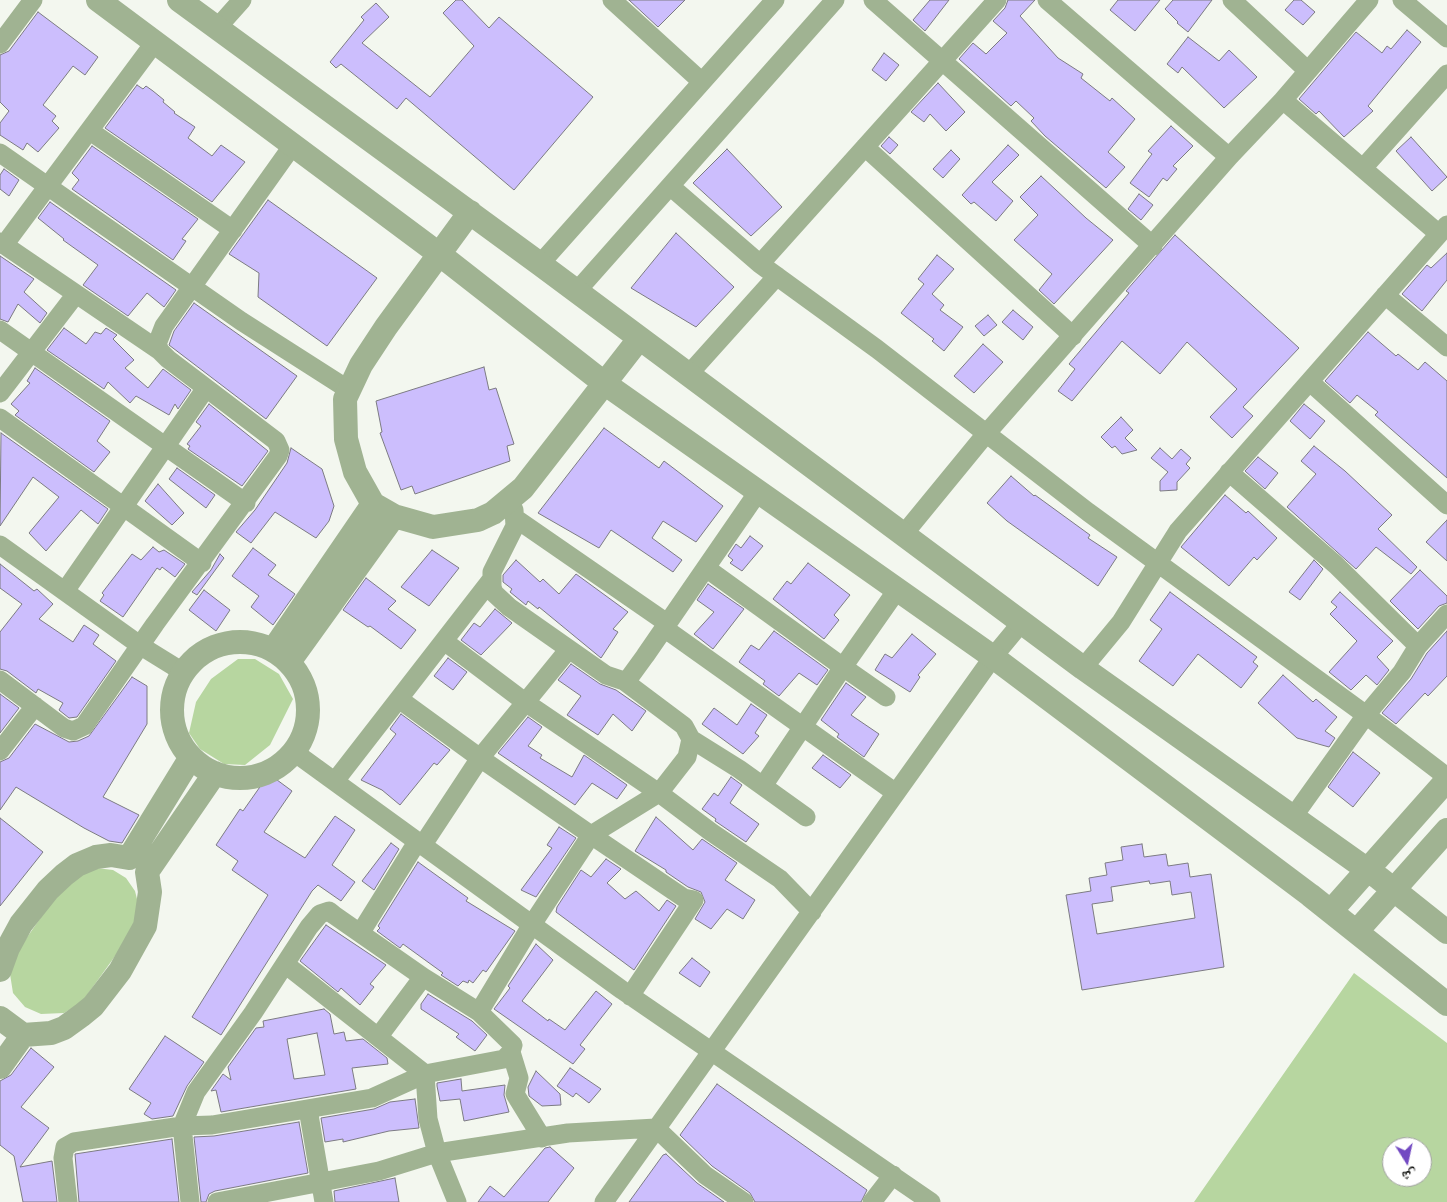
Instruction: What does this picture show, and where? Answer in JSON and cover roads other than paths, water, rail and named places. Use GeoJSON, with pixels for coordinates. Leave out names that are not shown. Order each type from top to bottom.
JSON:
{"type":"FeatureCollection","features":[{"type":"Feature","properties":{"kind":"street"},"geometry":{"type":"LineString","coordinates":[[0,44],[33,0]]}},
{"type":"Feature","properties":{"kind":"street"},"geometry":{"type":"LineString","coordinates":[[98,0],[439,254],[604,383],[993,657],[1331,911],[1447,1004]]}},
{"type":"Feature","properties":{"kind":"street"},"geometry":{"type":"LineString","coordinates":[[179,0],[470,212],[1083,668],[1368,870],[1447,932]]}},
{"type":"Feature","properties":{"kind":"street"},"geometry":{"type":"LineString","coordinates":[[217,28],[242,0]]}},
{"type":"Feature","properties":{"kind":"street"},"geometry":{"type":"LineString","coordinates":[[612,0],[702,82]]}},
{"type":"Feature","properties":{"kind":"street"},"geometry":{"type":"LineString","coordinates":[[540,264],[775,0]]}},
{"type":"Feature","properties":{"kind":"street"},"geometry":{"type":"LineString","coordinates":[[576,292],[835,0]]}},
{"type":"Feature","properties":{"kind":"street"},"geometry":{"type":"LineString","coordinates":[[873,0],[1153,246]]}},
{"type":"Feature","properties":{"kind":"street"},"geometry":{"type":"LineString","coordinates":[[760,264],[997,0]]}},
{"type":"Feature","properties":{"kind":"street"},"geometry":{"type":"LineString","coordinates":[[1047,0],[1229,157]]}},
{"type":"Feature","properties":{"kind":"street"},"geometry":{"type":"LineString","coordinates":[[1232,0],[1308,71]]}},
{"type":"Feature","properties":{"kind":"street"},"geometry":{"type":"LineString","coordinates":[[903,535],[985,435],[1153,246],[1229,157],[1284,100],[1369,0]]}},
{"type":"Feature","properties":{"kind":"street"},"geometry":{"type":"LineString","coordinates":[[1402,0],[1447,38]]}},
{"type":"Feature","properties":{"kind":"street"},"geometry":{"type":"LineString","coordinates":[[0,680],[64,728],[79,730],[84,726],[278,456],[278,445],[271,436],[160,351],[2,244],[48,186],[155,42]]}},
{"type":"Feature","properties":{"kind":"street"},"geometry":{"type":"LineString","coordinates":[[1364,167],[1447,74]]}},
{"type":"Feature","properties":{"kind":"street"},"geometry":{"type":"LineString","coordinates":[[1083,668],[1121,622],[1178,530],[1443,229],[1364,167],[1284,100]]}},
{"type":"Feature","properties":{"kind":"street"},"geometry":{"type":"LineString","coordinates":[[90,130],[233,230]]}},
{"type":"Feature","properties":{"kind":"street"},"geometry":{"type":"LineString","coordinates":[[160,351],[157,344],[158,336],[293,145]]}},
{"type":"Feature","properties":{"kind":"street"},"geometry":{"type":"LineString","coordinates":[[865,147],[1073,336]]}},
{"type":"Feature","properties":{"kind":"street"},"geometry":{"type":"LineString","coordinates":[[0,153],[274,344],[349,390]]}},
{"type":"Feature","properties":{"kind":"street"},"geometry":{"type":"LineString","coordinates":[[670,186],[760,264],[877,349],[985,435],[1156,563],[1366,715],[1447,779],[1331,911]]}},
{"type":"Feature","properties":{"kind":"street"},"geometry":{"type":"LineString","coordinates":[[470,212],[386,327],[361,365],[346,400],[344,419],[346,440],[355,472],[373,504],[394,516],[433,527],[455,525],[512,510]]}},
{"type":"Feature","properties":{"kind":"street"},"geometry":{"type":"LineString","coordinates":[[688,374],[776,276]]}},
{"type":"Feature","properties":{"kind":"street"},"geometry":{"type":"LineString","coordinates":[[0,393],[76,294]]}},
{"type":"Feature","properties":{"kind":"street"},"geometry":{"type":"LineString","coordinates":[[1385,295],[1447,347]]}},
{"type":"Feature","properties":{"kind":"street"},"geometry":{"type":"LineString","coordinates":[[0,330],[246,503]]}},
{"type":"Feature","properties":{"kind":"street"},"geometry":{"type":"LineString","coordinates":[[334,781],[491,580],[497,558],[515,526],[512,510],[523,488],[639,338]]}},
{"type":"Feature","properties":{"kind":"street"},"geometry":{"type":"LineString","coordinates":[[1310,382],[1447,504]]}},
{"type":"Feature","properties":{"kind":"street"},"geometry":{"type":"LineString","coordinates":[[65,591],[122,506],[206,388]]}},
{"type":"Feature","properties":{"kind":"street"},"geometry":{"type":"LineString","coordinates":[[0,418],[202,563]]}},
{"type":"Feature","properties":{"kind":"street"},"geometry":{"type":"LineString","coordinates":[[1229,472],[1336,565],[1418,646]]}},
{"type":"Feature","properties":{"kind":"street"},"geometry":{"type":"LineString","coordinates":[[624,681],[635,670],[758,492]]}},
{"type":"Feature","properties":{"kind":"street"},"geometry":{"type":"LineString","coordinates":[[281,656],[373,504]]}},
{"type":"Feature","properties":{"kind":"street"},"geometry":{"type":"LineString","coordinates":[[512,510],[665,626],[896,793]]}},
{"type":"Feature","properties":{"kind":"street"},"geometry":{"type":"LineString","coordinates":[[281,656],[394,516]]}},
{"type":"Feature","properties":{"kind":"street"},"geometry":{"type":"LineString","coordinates":[[0,545],[142,646],[184,672]]}},
{"type":"Feature","properties":{"kind":"street"},"geometry":{"type":"LineString","coordinates":[[706,568],[886,697]]}},
{"type":"Feature","properties":{"kind":"street"},"geometry":{"type":"LineString","coordinates":[[491,580],[494,593],[510,607],[606,675],[616,680],[624,681],[684,726],[691,740],[806,817]]}},
{"type":"Feature","properties":{"kind":"street"},"geometry":{"type":"LineString","coordinates":[[762,786],[897,590]]}},
{"type":"Feature","properties":{"kind":"street"},"geometry":{"type":"LineString","coordinates":[[1293,817],[1366,715],[1402,672],[1418,646],[1447,614]]}},
{"type":"Feature","properties":{"kind":"street"},"geometry":{"type":"LineString","coordinates":[[604,1202],[993,657],[1022,622]]}},
{"type":"Feature","properties":{"kind":"street"},"geometry":{"type":"LineString","coordinates":[[444,641],[525,702],[659,793],[711,832],[780,879],[812,912]]}},
{"type":"Feature","properties":{"kind":"street"},"geometry":{"type":"LineString","coordinates":[[254,643],[281,656],[301,678],[308,706],[309,716],[304,735],[294,752],[278,767],[258,776],[236,778],[215,773],[191,757],[178,738],[172,716],[174,693],[184,672],[197,657],[214,647],[227,644],[254,643]]}},
{"type":"Feature","properties":{"kind":"street"},"geometry":{"type":"LineString","coordinates":[[361,932],[480,758],[569,649]]}},
{"type":"Feature","properties":{"kind":"street"},"geometry":{"type":"LineString","coordinates":[[399,698],[480,758],[591,835],[684,898],[694,900],[630,996]]}},
{"type":"Feature","properties":{"kind":"street"},"geometry":{"type":"LineString","coordinates":[[0,751],[35,706]]}},
{"type":"Feature","properties":{"kind":"street"},"geometry":{"type":"LineString","coordinates":[[479,1012],[531,926],[591,835],[659,793],[687,757],[691,740]]}},
{"type":"Feature","properties":{"kind":"street"},"geometry":{"type":"LineString","coordinates":[[294,752],[531,926],[630,996],[931,1202]]}},
{"type":"Feature","properties":{"kind":"street"},"geometry":{"type":"LineString","coordinates":[[138,865],[191,757]]}},
{"type":"Feature","properties":{"kind":"street"},"geometry":{"type":"LineString","coordinates":[[138,865],[215,773]]}},
{"type":"Feature","properties":{"kind":"street"},"geometry":{"type":"LineString","coordinates":[[1357,931],[1447,830]]}},
{"type":"Feature","properties":{"kind":"street"},"geometry":{"type":"LineString","coordinates":[[0,970],[8,948],[21,924],[48,890],[77,865],[96,857],[111,855],[138,865],[150,892],[145,926],[130,955],[93,1006],[64,1028],[41,1035],[23,1035],[0,1018]]}},
{"type":"Feature","properties":{"kind":"street"},"geometry":{"type":"LineString","coordinates":[[190,1202],[182,1126],[196,1092],[253,1013],[315,918],[326,911],[361,932],[424,977],[479,1012],[513,1045],[511,1052],[518,1078],[515,1094],[542,1138]]}},
{"type":"Feature","properties":{"kind":"street"},"geometry":{"type":"LineString","coordinates":[[285,964],[379,1036],[424,1074],[428,1119],[437,1153],[457,1202]]}},
{"type":"Feature","properties":{"kind":"street"},"geometry":{"type":"LineString","coordinates":[[379,1036],[424,977]]}},
{"type":"Feature","properties":{"kind":"street"},"geometry":{"type":"LineString","coordinates":[[0,1066],[23,1035]]}},
{"type":"Feature","properties":{"kind":"street"},"geometry":{"type":"LineString","coordinates":[[68,1202],[63,1151],[74,1142],[182,1126],[212,1125],[372,1098],[424,1074],[504,1058],[511,1052]]}},
{"type":"Feature","properties":{"kind":"street"},"geometry":{"type":"LineString","coordinates":[[308,1109],[323,1193]]}},
{"type":"Feature","properties":{"kind":"street"},"geometry":{"type":"LineString","coordinates":[[217,1202],[323,1193],[379,1171],[437,1153],[568,1133],[656,1128],[705,1175],[744,1202]]}},
{"type":"Feature","properties":{"kind":"street"},"geometry":{"type":"LineString","coordinates":[[872,1202],[893,1175]]}}]}
